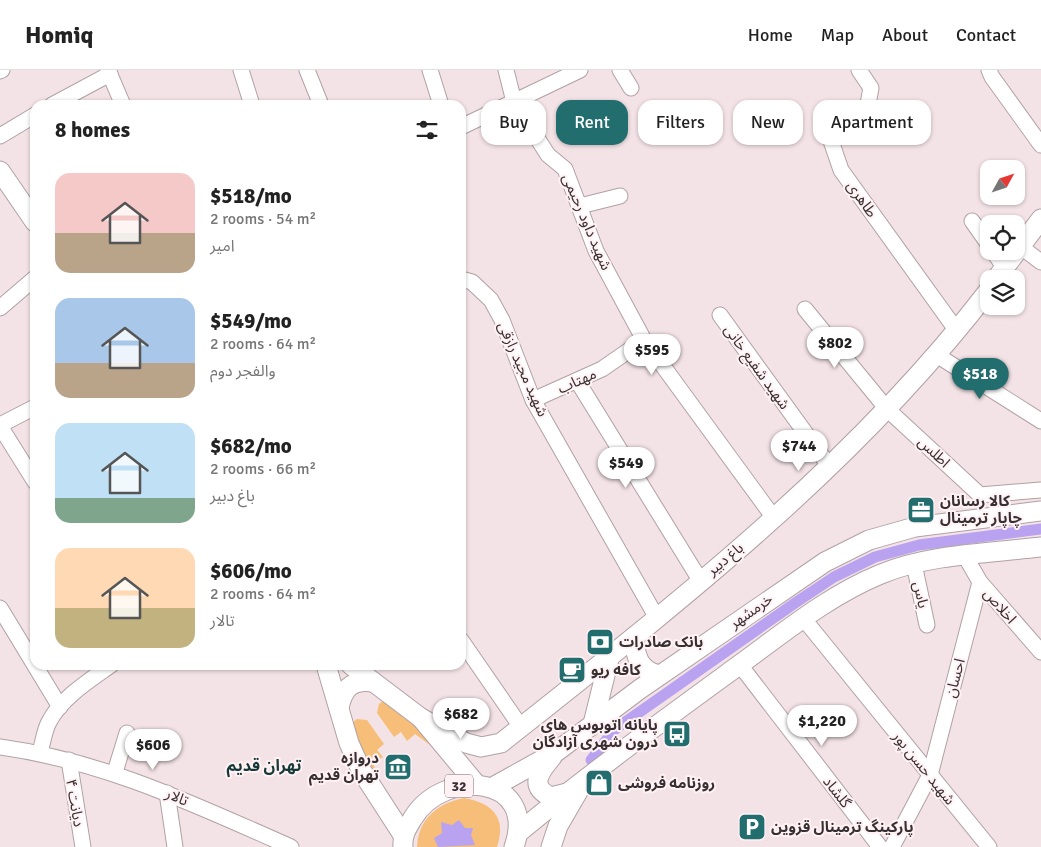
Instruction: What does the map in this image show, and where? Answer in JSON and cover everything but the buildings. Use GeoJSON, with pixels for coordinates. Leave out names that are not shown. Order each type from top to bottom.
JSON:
{"type":"FeatureCollection","features":[{"type":"Feature","properties":{"kind":"main road"},"geometry":{"type":"LineString","coordinates":[[0,171],[30,215]]}},
{"type":"Feature","properties":{"kind":"main road"},"geometry":{"type":"LineString","coordinates":[[1025,240],[1041,219]]}},
{"type":"Feature","properties":{"kind":"main road"},"geometry":{"type":"LineString","coordinates":[[1002,270],[1010,260]]}},
{"type":"Feature","properties":{"kind":"main road","name":"باغ دبیر"},"geometry":{"type":"LineString","coordinates":[[421,718],[466,743],[481,747],[501,743],[657,618],[774,518],[830,467],[887,409],[957,331],[980,302]]}},
{"type":"Feature","properties":{"kind":"main road","name":"خرمشهر"},"geometry":{"type":"LineString","coordinates":[[484,786],[556,752],[784,587],[824,562],[869,540],[929,525],[1041,511]]}},
{"type":"Feature","properties":{"kind":"main road"},"geometry":{"type":"LineString","coordinates":[[516,840],[586,777],[804,618],[842,593],[882,573],[914,564],[1041,547]]}},
{"type":"Feature","properties":{"kind":"main road"},"geometry":{"type":"LineString","coordinates":[[634,637],[638,661],[647,671],[660,675]]}},
{"type":"Feature","properties":{"kind":"main road"},"geometry":{"type":"LineString","coordinates":[[593,724],[610,655]]}},
{"type":"Feature","properties":{"kind":"main road"},"geometry":{"type":"LineString","coordinates":[[327,670],[349,743],[361,770],[401,843]]}},
{"type":"Feature","properties":{"kind":"main road"},"geometry":{"type":"LineString","coordinates":[[357,670],[421,718],[484,786]]}},
{"type":"Feature","properties":{"kind":"main road"},"geometry":{"type":"LineString","coordinates":[[338,708],[341,697],[352,683],[372,682]]}},
{"type":"Feature","properties":{"kind":"main road"},"geometry":{"type":"LineString","coordinates":[[556,752],[542,769],[538,777],[538,786],[544,794],[551,797],[567,793]]}},
{"type":"Feature","properties":{"kind":"main road"},"geometry":{"type":"LineString","coordinates":[[551,847],[558,826],[586,777]]}},
{"type":"Feature","properties":{"kind":"main road","name":"32"},"geometry":{"type":"LineString","coordinates":[[401,843],[417,812],[428,800],[443,791],[459,786],[484,786],[506,797],[516,811],[516,840]]}},
{"type":"Feature","properties":{"kind":"street"},"geometry":{"type":"LineString","coordinates":[[241,70],[250,100]]}},
{"type":"Feature","properties":{"kind":"street"},"geometry":{"type":"LineString","coordinates":[[307,70],[319,100]]}},
{"type":"Feature","properties":{"kind":"street"},"geometry":{"type":"LineString","coordinates":[[430,70],[439,100]]}},
{"type":"Feature","properties":{"kind":"street","name":"شهید داود رحیمی"},"geometry":{"type":"LineString","coordinates":[[506,70],[514,100]]}},
{"type":"Feature","properties":{"kind":"street"},"geometry":{"type":"LineString","coordinates":[[518,100],[580,70]]}},
{"type":"Feature","properties":{"kind":"street"},"geometry":{"type":"LineString","coordinates":[[620,70],[631,88]]}},
{"type":"Feature","properties":{"kind":"street","name":"طاهری"},"geometry":{"type":"LineString","coordinates":[[859,70],[871,88],[866,109],[828,132],[841,170],[957,331]]}},
{"type":"Feature","properties":{"kind":"street"},"geometry":{"type":"LineString","coordinates":[[990,70],[992,77],[1041,145]]}},
{"type":"Feature","properties":{"kind":"street"},"geometry":{"type":"LineString","coordinates":[[61,100],[109,72],[121,100]]}},
{"type":"Feature","properties":{"kind":"street"},"geometry":{"type":"LineString","coordinates":[[0,136],[30,118]]}},
{"type":"Feature","properties":{"kind":"street"},"geometry":{"type":"LineString","coordinates":[[466,125],[481,118]]}},
{"type":"Feature","properties":{"kind":"street","name":"شهید داود رحیمی"},"geometry":{"type":"LineString","coordinates":[[542,145],[548,155],[565,169],[596,251],[644,340],[774,518]]}},
{"type":"Feature","properties":{"kind":"street"},"geometry":{"type":"LineString","coordinates":[[580,206],[620,196]]}},
{"type":"Feature","properties":{"kind":"street"},"geometry":{"type":"LineString","coordinates":[[972,221],[980,232]]}},
{"type":"Feature","properties":{"kind":"street"},"geometry":{"type":"LineString","coordinates":[[1025,251],[1041,262]]}},
{"type":"Feature","properties":{"kind":"street","name":"شهید مجید رازقی"},"geometry":{"type":"LineString","coordinates":[[467,280],[490,300],[502,320],[533,400],[657,618]]}},
{"type":"Feature","properties":{"kind":"street"},"geometry":{"type":"LineString","coordinates":[[0,308],[30,282]]}},
{"type":"Feature","properties":{"kind":"street","name":"اطلس"},"geometry":{"type":"LineString","coordinates":[[805,309],[887,409],[980,495],[1041,490]]}},
{"type":"Feature","properties":{"kind":"street","name":"شهید شفیع خانی"},"geometry":{"type":"LineString","coordinates":[[720,314],[830,467]]}},
{"type":"Feature","properties":{"kind":"street","name":"مهتاب"},"geometry":{"type":"LineString","coordinates":[[533,400],[578,382],[602,369],[644,340]]}},
{"type":"Feature","properties":{"kind":"street"},"geometry":{"type":"LineString","coordinates":[[935,354],[1041,421]]}},
{"type":"Feature","properties":{"kind":"street"},"geometry":{"type":"LineString","coordinates":[[578,382],[700,580]]}},
{"type":"Feature","properties":{"kind":"street"},"geometry":{"type":"LineString","coordinates":[[30,410],[0,425],[30,474]]}},
{"type":"Feature","properties":{"kind":"street","name":"اخلاص"},"geometry":{"type":"LineString","coordinates":[[965,556],[980,582],[1041,652]]}},
{"type":"Feature","properties":{"kind":"street","name":"یاس"},"geometry":{"type":"LineString","coordinates":[[914,564],[927,625]]}},
{"type":"Feature","properties":{"kind":"street","name":"احسان"},"geometry":{"type":"LineString","coordinates":[[930,775],[980,582]]}},
{"type":"Feature","properties":{"kind":"street"},"geometry":{"type":"LineString","coordinates":[[0,608],[30,658]]}},
{"type":"Feature","properties":{"kind":"street","name":"شهید حسن پور"},"geometry":{"type":"LineString","coordinates":[[804,618],[988,847]]}},
{"type":"Feature","properties":{"kind":"street"},"geometry":{"type":"LineString","coordinates":[[466,647],[521,727]]}},
{"type":"Feature","properties":{"kind":"street","name":"گلشاد"},"geometry":{"type":"LineString","coordinates":[[740,665],[880,847]]}},
{"type":"Feature","properties":{"kind":"street"},"geometry":{"type":"LineString","coordinates":[[38,670],[60,707]]}},
{"type":"Feature","properties":{"kind":"street"},"geometry":{"type":"LineString","coordinates":[[40,752],[48,723],[60,707],[82,687],[105,670]]}},
{"type":"Feature","properties":{"kind":"street"},"geometry":{"type":"LineString","coordinates":[[114,772],[127,733]]}},
{"type":"Feature","properties":{"kind":"street","name":"تالار"},"geometry":{"type":"LineString","coordinates":[[0,747],[40,752],[114,772],[291,847]]}},
{"type":"Feature","properties":{"kind":"street","name":"دیانت ۴"},"geometry":{"type":"LineString","coordinates":[[69,760],[83,847]]}},
{"type":"Feature","properties":{"kind":"street"},"geometry":{"type":"LineString","coordinates":[[892,847],[930,775]]}},
{"type":"Feature","properties":{"kind":"street"},"geometry":{"type":"LineString","coordinates":[[167,793],[175,847]]}},
{"type":"Feature","properties":{"kind":"shaded area"},"geometry":{"type":"Polygon","coordinates":[[[384,700],[418,727],[437,750],[415,734],[407,741],[401,732],[394,737],[377,713],[379,704],[384,700]]]}},
{"type":"Feature","properties":{"kind":"shaded area"},"geometry":{"type":"Polygon","coordinates":[[[357,719],[367,720],[384,744],[377,750],[383,757],[373,763],[382,789],[367,764],[352,723],[357,719]]]}},
{"type":"Feature","properties":{"kind":"shaded area"},"geometry":{"type":"Polygon","coordinates":[[[464,798],[474,800],[495,813],[500,827],[497,847],[417,847],[421,828],[431,814],[446,804],[464,798]]]}},
{"type":"Feature","properties":{"kind":"shaded area"},"geometry":{"type":"Polygon","coordinates":[[[459,820],[465,828],[473,828],[471,835],[475,845],[438,847],[434,838],[442,833],[441,822],[452,825],[459,820]]]}},
{"type":"Feature","properties":{"kind":"waterway"},"geometry":{"type":"LineString","coordinates":[[591,760],[614,730],[834,577],[875,557],[919,545],[1041,529]]}},
{"type":"Feature","properties":{"kind":"place","name":"کالا رسانان چاپار ترمینال"},"geometry":{"type":"Point","coordinates":[921,510]}},
{"type":"Feature","properties":{"kind":"place","name":"بانک صادرات"},"geometry":{"type":"Point","coordinates":[600,642]}},
{"type":"Feature","properties":{"kind":"place","name":"کافه ریو"},"geometry":{"type":"Point","coordinates":[572,670]}},
{"type":"Feature","properties":{"kind":"place","name":"پایانه اتوبوس های درون شهری آزادگان"},"geometry":{"type":"Point","coordinates":[677,734]}},
{"type":"Feature","properties":{"kind":"place","name":"دروازه تهران قدیم"},"geometry":{"type":"Point","coordinates":[398,767]}},
{"type":"Feature","properties":{"kind":"place","name":"روزنامه فروشی"},"geometry":{"type":"Point","coordinates":[599,783]}},
{"type":"Feature","properties":{"kind":"place","name":"پارکینگ ترمینال قزوین"},"geometry":{"type":"Point","coordinates":[752,827]}},
{"type":"Feature","properties":{"kind":"district","name":"تهران قدیم"},"geometry":{"type":"Point","coordinates":[264,766]}}]}
